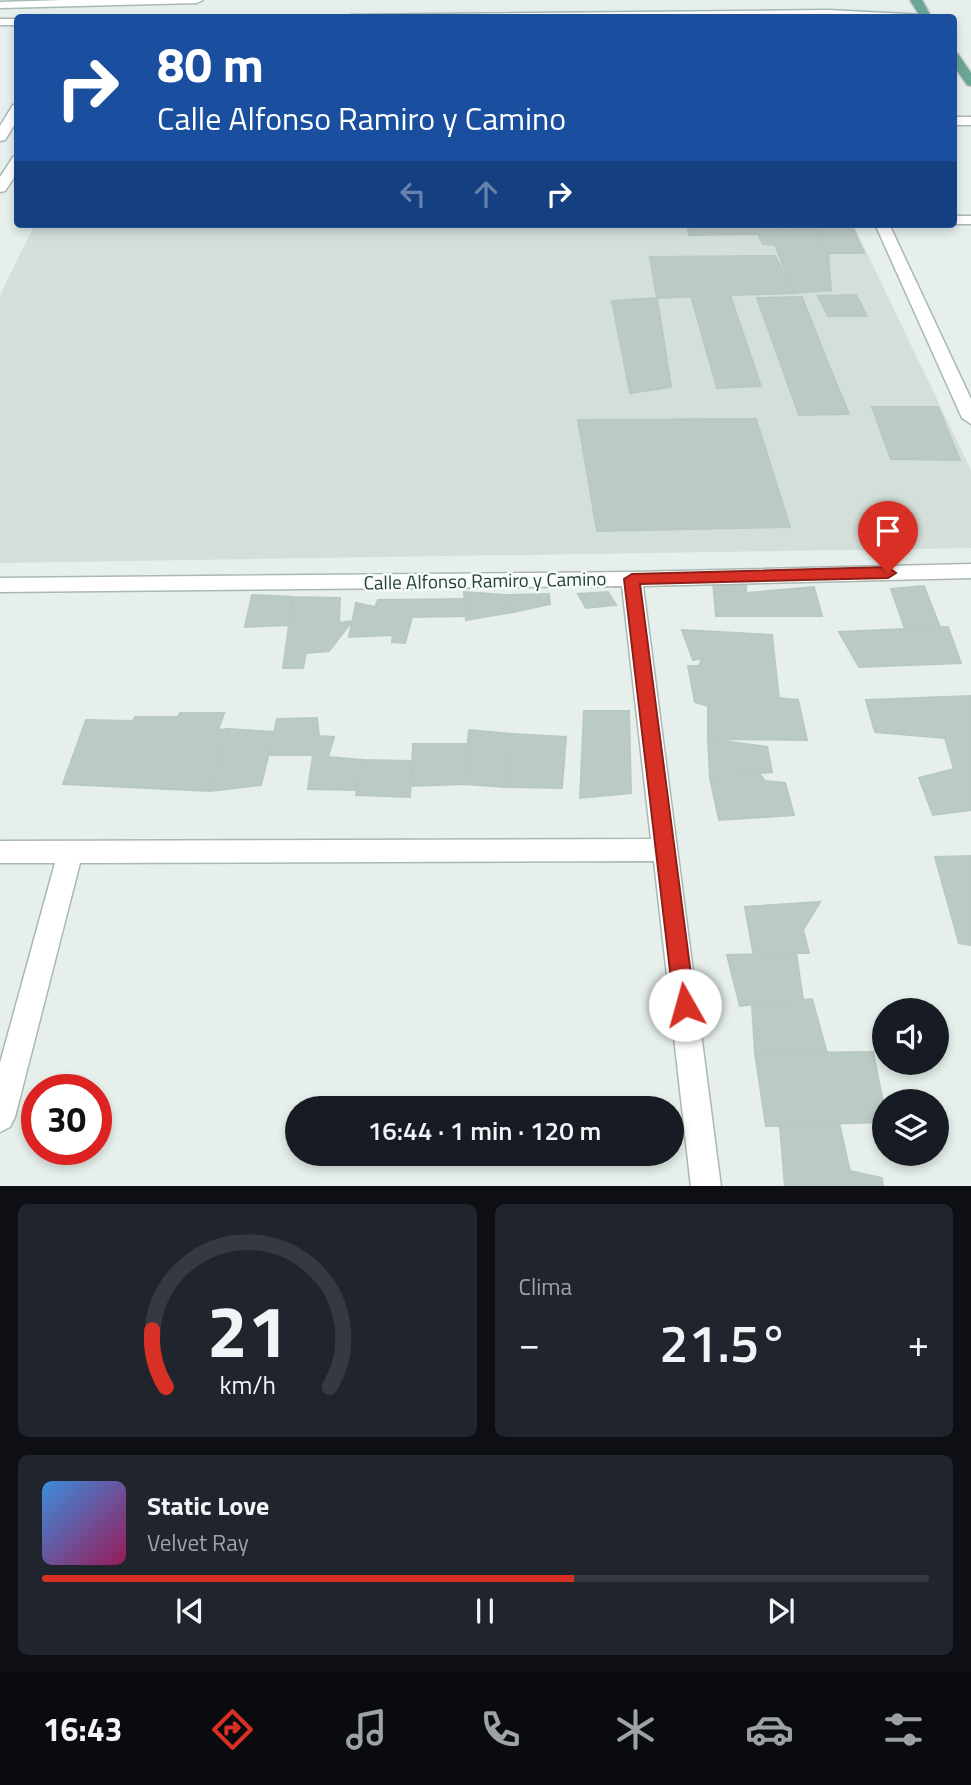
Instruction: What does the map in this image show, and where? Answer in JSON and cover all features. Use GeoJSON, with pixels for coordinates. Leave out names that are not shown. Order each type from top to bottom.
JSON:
{"type":"FeatureCollection","features":[{"type":"Feature","properties":{"kind":"main road"},"geometry":{"type":"LineString","coordinates":[[957,61],[971,82]]}},
{"type":"Feature","properties":{"kind":"street"},"geometry":{"type":"LineString","coordinates":[[0,5],[197,0]]}},
{"type":"Feature","properties":{"kind":"street"},"geometry":{"type":"LineString","coordinates":[[822,14],[882,14]]}},
{"type":"Feature","properties":{"kind":"street"},"geometry":{"type":"LineString","coordinates":[[0,137],[14,114]]}},
{"type":"Feature","properties":{"kind":"street"},"geometry":{"type":"LineString","coordinates":[[0,188],[14,166]]}},
{"type":"Feature","properties":{"kind":"street"},"geometry":{"type":"LineString","coordinates":[[884,228],[971,418]]}},
{"type":"Feature","properties":{"kind":"street","name":"Calle Alfonso Ramiro y Camino"},"geometry":{"type":"LineString","coordinates":[[0,585],[632,579],[971,572]]}},
{"type":"Feature","properties":{"kind":"street"},"geometry":{"type":"LineString","coordinates":[[632,579],[706,1186]]}},
{"type":"Feature","properties":{"kind":"street"},"geometry":{"type":"LineString","coordinates":[[0,1116],[71,850]]}},
{"type":"Feature","properties":{"kind":"street"},"geometry":{"type":"LineString","coordinates":[[0,852],[667,850]]}},
{"type":"Feature","properties":{"kind":"shaded area"},"geometry":{"type":"Polygon","coordinates":[[[33,228],[855,228],[971,470],[971,548],[0,563],[0,295],[33,228]]]}},
{"type":"Feature","properties":{"kind":"building"},"geometry":{"type":"Polygon","coordinates":[[[688,228],[815,229],[828,253],[831,290],[794,293],[775,245],[763,244],[758,234],[689,235],[688,228]]]}},
{"type":"Feature","properties":{"kind":"building"},"geometry":{"type":"Polygon","coordinates":[[[814,228],[853,228],[864,253],[828,253],[814,228]]]}},
{"type":"Feature","properties":{"kind":"building"},"geometry":{"type":"Polygon","coordinates":[[[775,256],[794,293],[657,298],[650,257],[775,256]]]}},
{"type":"Feature","properties":{"kind":"building"},"geometry":{"type":"Polygon","coordinates":[[[730,295],[761,386],[717,388],[691,296],[730,295]]]}},
{"type":"Feature","properties":{"kind":"building"},"geometry":{"type":"Polygon","coordinates":[[[856,295],[867,316],[828,316],[818,296],[856,295]]]}},
{"type":"Feature","properties":{"kind":"building"},"geometry":{"type":"Polygon","coordinates":[[[802,297],[849,414],[799,415],[757,298],[802,297]]]}},
{"type":"Feature","properties":{"kind":"building"},"geometry":{"type":"Polygon","coordinates":[[[657,298],[671,387],[630,393],[612,301],[657,298]]]}},
{"type":"Feature","properties":{"kind":"building"},"geometry":{"type":"Polygon","coordinates":[[[872,407],[938,407],[960,460],[891,459],[872,407]]]}},
{"type":"Feature","properties":{"kind":"building"},"geometry":{"type":"Polygon","coordinates":[[[756,419],[790,527],[597,531],[578,420],[756,419]]]}},
{"type":"Feature","properties":{"kind":"building"},"geometry":{"type":"Polygon","coordinates":[[[746,577],[746,593],[814,587],[822,616],[716,616],[713,582],[746,577]]]}},
{"type":"Feature","properties":{"kind":"building"},"geometry":{"type":"Polygon","coordinates":[[[924,586],[940,627],[905,629],[891,589],[924,586]]]}},
{"type":"Feature","properties":{"kind":"building"},"geometry":{"type":"Polygon","coordinates":[[[464,592],[505,595],[513,612],[466,620],[464,592]]]}},
{"type":"Feature","properties":{"kind":"building"},"geometry":{"type":"Polygon","coordinates":[[[608,592],[616,605],[586,608],[578,594],[608,592]]]}},
{"type":"Feature","properties":{"kind":"building"},"geometry":{"type":"Polygon","coordinates":[[[549,594],[550,604],[513,612],[505,595],[549,594]]]}},
{"type":"Feature","properties":{"kind":"building"},"geometry":{"type":"Polygon","coordinates":[[[252,595],[293,597],[289,625],[245,627],[252,595]]]}},
{"type":"Feature","properties":{"kind":"building"},"geometry":{"type":"Polygon","coordinates":[[[293,597],[340,598],[339,623],[352,621],[329,651],[306,653],[303,668],[283,668],[293,597]]]}},
{"type":"Feature","properties":{"kind":"building"},"geometry":{"type":"Polygon","coordinates":[[[465,599],[466,616],[412,617],[405,643],[392,642],[393,635],[349,637],[356,603],[375,607],[378,600],[465,599]]]}},
{"type":"Feature","properties":{"kind":"building"},"geometry":{"type":"Polygon","coordinates":[[[948,627],[961,663],[859,667],[839,632],[948,627]]]}},
{"type":"Feature","properties":{"kind":"building"},"geometry":{"type":"Polygon","coordinates":[[[682,630],[772,635],[779,698],[798,700],[807,740],[708,739],[708,706],[695,702],[688,666],[699,666],[702,658],[693,660],[682,630]]]}},
{"type":"Feature","properties":{"kind":"building"},"geometry":{"type":"Polygon","coordinates":[[[971,696],[971,810],[933,815],[919,778],[954,769],[945,738],[875,732],[866,700],[971,696]]]}},
{"type":"Feature","properties":{"kind":"building"},"geometry":{"type":"Polygon","coordinates":[[[584,711],[629,711],[631,793],[580,798],[584,711]]]}},
{"type":"Feature","properties":{"kind":"building"},"geometry":{"type":"Polygon","coordinates":[[[180,713],[224,713],[218,730],[228,729],[210,791],[63,784],[86,720],[133,721],[135,717],[178,717],[180,713]]]}},
{"type":"Feature","properties":{"kind":"building"},"geometry":{"type":"Polygon","coordinates":[[[317,718],[319,736],[334,737],[328,757],[362,760],[357,790],[308,789],[313,755],[269,755],[277,719],[317,718]]]}},
{"type":"Feature","properties":{"kind":"building"},"geometry":{"type":"Polygon","coordinates":[[[228,729],[274,732],[261,785],[210,791],[228,729]]]}},
{"type":"Feature","properties":{"kind":"building"},"geometry":{"type":"Polygon","coordinates":[[[469,730],[513,734],[505,787],[464,784],[469,730]]]}},
{"type":"Feature","properties":{"kind":"building"},"geometry":{"type":"Polygon","coordinates":[[[513,734],[566,737],[562,788],[505,787],[513,734]]]}},
{"type":"Feature","properties":{"kind":"building"},"geometry":{"type":"Polygon","coordinates":[[[708,739],[767,747],[772,772],[710,778],[708,739]]]}},
{"type":"Feature","properties":{"kind":"building"},"geometry":{"type":"Polygon","coordinates":[[[413,744],[468,744],[464,784],[411,786],[413,744]]]}},
{"type":"Feature","properties":{"kind":"building"},"geometry":{"type":"Polygon","coordinates":[[[362,760],[412,761],[410,797],[356,795],[362,760]]]}},
{"type":"Feature","properties":{"kind":"building"},"geometry":{"type":"Polygon","coordinates":[[[759,773],[765,781],[785,783],[794,815],[719,820],[710,778],[759,773]]]}},
{"type":"Feature","properties":{"kind":"building"},"geometry":{"type":"Polygon","coordinates":[[[971,856],[971,945],[959,943],[935,857],[971,856]]]}},
{"type":"Feature","properties":{"kind":"building"},"geometry":{"type":"Polygon","coordinates":[[[820,902],[803,930],[809,953],[753,952],[745,907],[820,902]]]}},
{"type":"Feature","properties":{"kind":"building"},"geometry":{"type":"Polygon","coordinates":[[[796,953],[803,999],[740,1006],[727,955],[796,953]]]}},
{"type":"Feature","properties":{"kind":"building"},"geometry":{"type":"Polygon","coordinates":[[[812,999],[827,1053],[755,1053],[752,1005],[812,999]]]}},
{"type":"Feature","properties":{"kind":"building"},"geometry":{"type":"Polygon","coordinates":[[[872,1052],[872,1075],[878,1075],[880,1089],[872,1089],[872,1122],[766,1126],[755,1053],[872,1052]]]}},
{"type":"Feature","properties":{"kind":"building"},"geometry":{"type":"Polygon","coordinates":[[[839,1123],[850,1171],[882,1178],[883,1186],[785,1186],[780,1126],[839,1123]]]}},
{"type":"Feature","properties":{"kind":"route"},"geometry":{"type":"LineString","coordinates":[[685,1005],[632,579],[888,573]]}}]}
